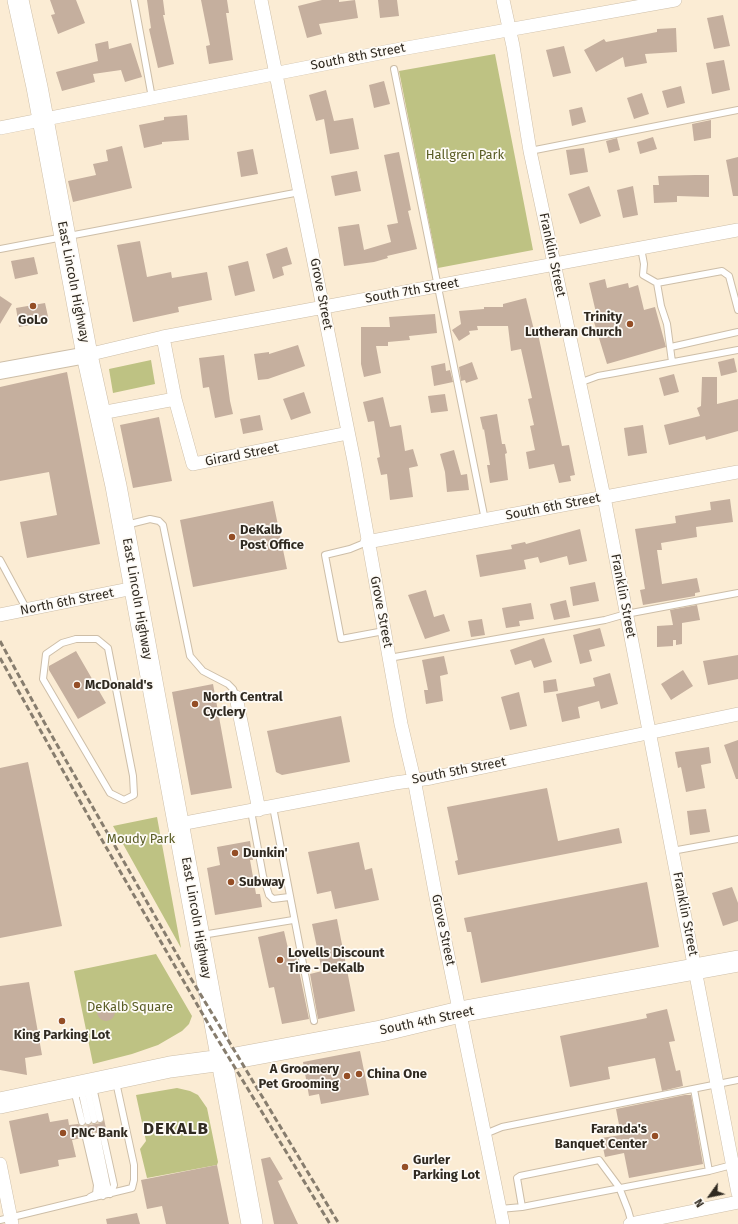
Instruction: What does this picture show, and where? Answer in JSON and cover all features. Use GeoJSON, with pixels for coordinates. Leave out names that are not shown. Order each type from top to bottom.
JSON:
{"type":"FeatureCollection","features":[{"type":"Feature","properties":{"kind":"main road","name":"East Lincoln Highway"},"geometry":{"type":"LineString","coordinates":[[18,0],[87,355],[101,413],[180,824],[252,1224]]}},
{"type":"Feature","properties":{"kind":"main road","name":"South 4th Street"},"geometry":{"type":"LineString","coordinates":[[0,1103],[177,1066],[222,1060],[381,1031],[460,1012],[738,961]]}},
{"type":"Feature","properties":{"kind":"street","name":"Grove Street"},"geometry":{"type":"LineString","coordinates":[[261,0],[277,73],[348,433],[401,724],[414,779],[436,897],[486,1134],[503,1224]]}},
{"type":"Feature","properties":{"kind":"street","name":"Franklin Street"},"geometry":{"type":"LineString","coordinates":[[503,0],[513,46],[530,151],[604,497],[648,731],[696,968],[738,1193]]}},
{"type":"Feature","properties":{"kind":"street","name":"South 8th Street"},"geometry":{"type":"LineString","coordinates":[[0,128],[509,29],[676,0]]}},
{"type":"Feature","properties":{"kind":"street","name":"South 7th Street"},"geometry":{"type":"LineString","coordinates":[[87,355],[163,337],[738,230]]}},
{"type":"Feature","properties":{"kind":"street","name":"Girard Street"},"geometry":{"type":"LineString","coordinates":[[163,337],[175,399],[193,464],[348,433]]}},
{"type":"Feature","properties":{"kind":"street"},"geometry":{"type":"LineString","coordinates":[[0,371],[87,355]]}},
{"type":"Feature","properties":{"kind":"street"},"geometry":{"type":"LineString","coordinates":[[101,413],[175,399]]}},
{"type":"Feature","properties":{"kind":"street","name":"South 6th Street"},"geometry":{"type":"LineString","coordinates":[[368,542],[738,472]]}},
{"type":"Feature","properties":{"kind":"street","name":"North 6th Street"},"geometry":{"type":"LineString","coordinates":[[0,615],[134,588]]}},
{"type":"Feature","properties":{"kind":"street"},"geometry":{"type":"LineString","coordinates":[[236,696],[255,810]]}},
{"type":"Feature","properties":{"kind":"street","name":"South 5th Street"},"geometry":{"type":"LineString","coordinates":[[180,824],[414,779],[431,778],[648,731],[738,714]]}},
{"type":"Feature","properties":{"kind":"street"},"geometry":{"type":"LineString","coordinates":[[0,1164],[7,1221]]}},
{"type":"Feature","properties":{"kind":"street"},"geometry":{"type":"LineString","coordinates":[[631,1224],[738,1202]]}},
{"type":"Feature","properties":{"kind":"lane"},"geometry":{"type":"LineString","coordinates":[[134,0],[152,98]]}},
{"type":"Feature","properties":{"kind":"lane"},"geometry":{"type":"LineString","coordinates":[[394,69],[484,520]]}},
{"type":"Feature","properties":{"kind":"lane"},"geometry":{"type":"LineString","coordinates":[[530,151],[738,110]]}},
{"type":"Feature","properties":{"kind":"lane"},"geometry":{"type":"LineString","coordinates":[[0,249],[300,192]]}},
{"type":"Feature","properties":{"kind":"lane"},"geometry":{"type":"LineString","coordinates":[[641,248],[644,264],[643,275],[657,283],[722,271],[729,276],[738,310]]}},
{"type":"Feature","properties":{"kind":"lane"},"geometry":{"type":"LineString","coordinates":[[657,283],[671,347],[672,362]]}},
{"type":"Feature","properties":{"kind":"lane"},"geometry":{"type":"LineString","coordinates":[[671,347],[738,332]]}},
{"type":"Feature","properties":{"kind":"lane"},"geometry":{"type":"LineString","coordinates":[[579,383],[598,376],[738,350]]}},
{"type":"Feature","properties":{"kind":"lane"},"geometry":{"type":"LineString","coordinates":[[123,526],[150,519],[159,521],[163,525],[190,656],[203,671],[228,684],[234,689],[236,696]]}},
{"type":"Feature","properties":{"kind":"lane"},"geometry":{"type":"LineString","coordinates":[[368,542],[350,550],[325,555],[341,639],[384,631]]}},
{"type":"Feature","properties":{"kind":"lane"},"geometry":{"type":"LineString","coordinates":[[0,560],[27,610]]}},
{"type":"Feature","properties":{"kind":"lane"},"geometry":{"type":"LineString","coordinates":[[389,658],[605,620],[626,614],[738,593]]}},
{"type":"Feature","properties":{"kind":"lane"},"geometry":{"type":"LineString","coordinates":[[76,639],[97,639],[108,648],[112,661],[134,776],[134,795],[124,800],[110,793],[43,679],[46,654],[62,644],[76,639]]}},
{"type":"Feature","properties":{"kind":"lane"},"geometry":{"type":"LineString","coordinates":[[273,807],[293,920],[314,1021]]}},
{"type":"Feature","properties":{"kind":"lane"},"geometry":{"type":"LineString","coordinates":[[255,810],[263,876],[269,896],[273,899],[289,897]]}},
{"type":"Feature","properties":{"kind":"lane"},"geometry":{"type":"LineString","coordinates":[[672,851],[738,839]]}},
{"type":"Feature","properties":{"kind":"lane"},"geometry":{"type":"LineString","coordinates":[[200,936],[293,920]]}},
{"type":"Feature","properties":{"kind":"lane"},"geometry":{"type":"LineString","coordinates":[[7,1221],[132,1188],[134,1180],[134,1165],[115,1078]]}},
{"type":"Feature","properties":{"kind":"lane"},"geometry":{"type":"LineString","coordinates":[[486,1134],[502,1127],[738,1080]]}},
{"type":"Feature","properties":{"kind":"lane"},"geometry":{"type":"LineString","coordinates":[[83,1085],[91,1120],[83,1085]]}},
{"type":"Feature","properties":{"kind":"lane"},"geometry":{"type":"LineString","coordinates":[[694,1089],[709,1171]]}},
{"type":"Feature","properties":{"kind":"lane"},"geometry":{"type":"LineString","coordinates":[[94,1136],[114,1185],[110,1194]]}},
{"type":"Feature","properties":{"kind":"lane"},"geometry":{"type":"LineString","coordinates":[[94,1136],[101,1182],[101,1192],[99,1197]]}},
{"type":"Feature","properties":{"kind":"lane"},"geometry":{"type":"LineString","coordinates":[[85,1200],[96,1194],[98,1185],[94,1136]]}},
{"type":"Feature","properties":{"kind":"lane"},"geometry":{"type":"LineString","coordinates":[[522,1207],[517,1178],[520,1176],[599,1160],[602,1161],[603,1167],[619,1188],[628,1210],[631,1224]]}},
{"type":"Feature","properties":{"kind":"lane"},"geometry":{"type":"LineString","coordinates":[[500,1209],[522,1207],[619,1188],[633,1187],[732,1165]]}},
{"type":"Feature","properties":{"kind":"green space","name":"Hallgren Park"},"geometry":{"type":"Polygon","coordinates":[[[495,54],[533,250],[438,268],[399,71],[495,54]]]}},
{"type":"Feature","properties":{"kind":"green space"},"geometry":{"type":"Polygon","coordinates":[[[151,360],[155,384],[113,393],[109,369],[151,360]]]}},
{"type":"Feature","properties":{"kind":"green space","name":"Moudy Park"},"geometry":{"type":"Polygon","coordinates":[[[157,817],[181,948],[113,826],[157,817]]]}},
{"type":"Feature","properties":{"kind":"green space","name":"DeKalb Square"},"geometry":{"type":"Polygon","coordinates":[[[156,954],[192,1016],[189,1024],[182,1031],[158,1045],[132,1054],[93,1064],[74,971],[156,954]]]}},
{"type":"Feature","properties":{"kind":"green space"},"geometry":{"type":"Polygon","coordinates":[[[177,1088],[190,1091],[198,1095],[207,1108],[218,1162],[217,1165],[147,1178],[140,1149],[146,1141],[136,1095],[177,1088]]]}},
{"type":"Feature","properties":{"kind":"building"},"geometry":{"type":"Polygon","coordinates":[[[50,0],[76,0],[85,23],[58,34],[51,15],[55,14],[50,0]]]}},
{"type":"Feature","properties":{"kind":"building"},"geometry":{"type":"Polygon","coordinates":[[[147,0],[163,0],[165,15],[163,15],[174,64],[158,68],[149,29],[151,28],[147,0]]]}},
{"type":"Feature","properties":{"kind":"building"},"geometry":{"type":"Polygon","coordinates":[[[201,0],[227,0],[229,13],[226,13],[233,60],[209,64],[206,46],[210,45],[201,0]]]}},
{"type":"Feature","properties":{"kind":"building"},"geometry":{"type":"Polygon","coordinates":[[[322,0],[339,0],[339,2],[355,0],[358,18],[319,24],[322,34],[307,38],[298,6],[322,0]]]}},
{"type":"Feature","properties":{"kind":"building"},"geometry":{"type":"Polygon","coordinates":[[[378,0],[397,0],[399,16],[380,18],[378,0]]]}},
{"type":"Feature","properties":{"kind":"building"},"geometry":{"type":"Polygon","coordinates":[[[723,15],[730,46],[714,49],[707,18],[723,15]]]}},
{"type":"Feature","properties":{"kind":"building"},"geometry":{"type":"Polygon","coordinates":[[[676,28],[677,52],[645,54],[647,63],[625,67],[623,57],[596,72],[584,50],[604,39],[606,42],[657,32],[657,29],[676,28]]]}},
{"type":"Feature","properties":{"kind":"building"},"geometry":{"type":"Polygon","coordinates":[[[108,41],[109,49],[131,43],[142,77],[125,82],[121,70],[93,74],[95,82],[62,91],[56,72],[98,61],[95,44],[108,41]]]}},
{"type":"Feature","properties":{"kind":"building"},"geometry":{"type":"Polygon","coordinates":[[[564,46],[571,73],[553,77],[546,50],[564,46]]]}},
{"type":"Feature","properties":{"kind":"building"},"geometry":{"type":"Polygon","coordinates":[[[724,60],[730,90],[712,94],[706,63],[724,60]]]}},
{"type":"Feature","properties":{"kind":"building"},"geometry":{"type":"Polygon","coordinates":[[[384,81],[390,104],[374,108],[369,85],[384,81]]]}},
{"type":"Feature","properties":{"kind":"building"},"geometry":{"type":"Polygon","coordinates":[[[681,86],[685,103],[667,108],[662,91],[681,86]]]}},
{"type":"Feature","properties":{"kind":"building"},"geometry":{"type":"Polygon","coordinates":[[[326,90],[334,121],[353,118],[359,149],[330,154],[324,119],[316,121],[309,95],[326,90]]]}},
{"type":"Feature","properties":{"kind":"building"},"geometry":{"type":"Polygon","coordinates":[[[642,93],[649,114],[634,119],[627,98],[642,93]]]}},
{"type":"Feature","properties":{"kind":"building"},"geometry":{"type":"Polygon","coordinates":[[[582,107],[586,122],[572,126],[569,110],[582,107]]]}},
{"type":"Feature","properties":{"kind":"building"},"geometry":{"type":"Polygon","coordinates":[[[187,115],[189,140],[162,142],[162,144],[144,148],[139,125],[164,120],[164,117],[187,115]]]}},
{"type":"Feature","properties":{"kind":"building"},"geometry":{"type":"Polygon","coordinates":[[[711,120],[711,138],[694,141],[692,124],[711,120]]]}},
{"type":"Feature","properties":{"kind":"building"},"geometry":{"type":"Polygon","coordinates":[[[653,137],[657,149],[640,154],[637,142],[653,137]]]}},
{"type":"Feature","properties":{"kind":"building"},"geometry":{"type":"Polygon","coordinates":[[[617,138],[620,150],[609,153],[606,141],[617,138]]]}},
{"type":"Feature","properties":{"kind":"building"},"geometry":{"type":"Polygon","coordinates":[[[122,146],[132,188],[73,202],[68,181],[96,175],[93,164],[108,161],[106,150],[122,146]]]}},
{"type":"Feature","properties":{"kind":"building"},"geometry":{"type":"Polygon","coordinates":[[[584,148],[588,172],[570,175],[566,150],[584,148]]]}},
{"type":"Feature","properties":{"kind":"building"},"geometry":{"type":"Polygon","coordinates":[[[253,149],[258,174],[241,177],[237,152],[253,149]]]}},
{"type":"Feature","properties":{"kind":"building"},"geometry":{"type":"Polygon","coordinates":[[[399,152],[411,210],[408,211],[417,249],[387,256],[388,258],[374,262],[344,266],[338,227],[359,224],[364,250],[391,242],[387,225],[398,223],[384,155],[399,152]]]}},
{"type":"Feature","properties":{"kind":"building"},"geometry":{"type":"Polygon","coordinates":[[[738,157],[738,196],[733,196],[726,160],[738,157]]]}},
{"type":"Feature","properties":{"kind":"building"},"geometry":{"type":"Polygon","coordinates":[[[357,171],[361,191],[335,196],[331,176],[357,171]]]}},
{"type":"Feature","properties":{"kind":"building"},"geometry":{"type":"Polygon","coordinates":[[[709,175],[709,197],[677,196],[677,202],[654,203],[653,185],[659,185],[658,176],[709,175]]]}},
{"type":"Feature","properties":{"kind":"building"},"geometry":{"type":"Polygon","coordinates":[[[589,186],[601,216],[580,224],[568,194],[589,186]]]}},
{"type":"Feature","properties":{"kind":"building"},"geometry":{"type":"Polygon","coordinates":[[[633,186],[638,215],[623,218],[617,190],[633,186]]]}},
{"type":"Feature","properties":{"kind":"building"},"geometry":{"type":"Polygon","coordinates":[[[140,241],[147,277],[171,272],[172,278],[207,272],[212,300],[178,307],[179,312],[133,322],[117,245],[140,241]]]}},
{"type":"Feature","properties":{"kind":"building"},"geometry":{"type":"Polygon","coordinates":[[[287,247],[292,264],[282,267],[284,275],[273,279],[266,254],[287,247]]]}},
{"type":"Feature","properties":{"kind":"building"},"geometry":{"type":"Polygon","coordinates":[[[34,257],[38,274],[15,279],[11,261],[34,257]]]}},
{"type":"Feature","properties":{"kind":"building"},"geometry":{"type":"Polygon","coordinates":[[[248,261],[255,291],[235,296],[228,266],[248,261]]]}},
{"type":"Feature","properties":{"kind":"building"},"geometry":{"type":"Polygon","coordinates":[[[605,279],[607,288],[628,283],[629,288],[638,285],[644,310],[655,307],[666,347],[607,364],[594,322],[598,321],[589,283],[605,279]]]}},
{"type":"Feature","properties":{"kind":"building"},"geometry":{"type":"Polygon","coordinates":[[[0,296],[12,304],[0,324],[0,296]]]}},
{"type":"Feature","properties":{"kind":"building"},"geometry":{"type":"Polygon","coordinates":[[[526,298],[534,330],[537,329],[562,446],[569,445],[575,475],[570,476],[571,481],[559,483],[554,464],[529,469],[526,452],[535,450],[530,426],[534,425],[528,399],[532,398],[521,349],[511,351],[508,326],[477,326],[478,330],[469,331],[470,334],[459,341],[452,330],[461,324],[459,311],[484,309],[484,307],[503,307],[503,304],[526,298]]]}},
{"type":"Feature","properties":{"kind":"building"},"geometry":{"type":"Polygon","coordinates":[[[45,303],[49,321],[19,327],[16,308],[45,303]]]}},
{"type":"Feature","properties":{"kind":"building"},"geometry":{"type":"Polygon","coordinates":[[[435,314],[437,333],[409,336],[410,340],[388,342],[388,346],[376,346],[381,373],[364,377],[361,364],[361,327],[390,327],[389,317],[435,314]]]}},
{"type":"Feature","properties":{"kind":"building"},"geometry":{"type":"Polygon","coordinates":[[[298,345],[305,366],[268,379],[258,380],[254,354],[269,352],[269,354],[298,345]]]}},
{"type":"Feature","properties":{"kind":"building"},"geometry":{"type":"Polygon","coordinates":[[[224,355],[233,414],[215,418],[209,387],[203,388],[199,358],[224,355]]]}},
{"type":"Feature","properties":{"kind":"building"},"geometry":{"type":"Polygon","coordinates":[[[734,358],[737,372],[721,376],[718,362],[734,358]]]}},
{"type":"Feature","properties":{"kind":"building"},"geometry":{"type":"Polygon","coordinates":[[[472,362],[478,379],[466,383],[465,380],[461,381],[459,367],[472,362]]]}},
{"type":"Feature","properties":{"kind":"building"},"geometry":{"type":"Polygon","coordinates":[[[445,363],[446,371],[450,370],[453,382],[434,386],[431,366],[445,363]]]}},
{"type":"Feature","properties":{"kind":"building"},"geometry":{"type":"Polygon","coordinates":[[[67,372],[100,544],[27,558],[20,522],[57,515],[49,472],[0,481],[0,387],[67,372]]]}},
{"type":"Feature","properties":{"kind":"building"},"geometry":{"type":"Polygon","coordinates":[[[674,374],[679,392],[664,396],[659,378],[674,374]]]}},
{"type":"Feature","properties":{"kind":"building"},"geometry":{"type":"Polygon","coordinates":[[[702,377],[717,377],[717,404],[738,399],[738,431],[706,440],[705,436],[669,445],[664,425],[700,416],[697,408],[701,406],[702,377]]]}},
{"type":"Feature","properties":{"kind":"building"},"geometry":{"type":"Polygon","coordinates":[[[304,392],[311,413],[291,420],[283,399],[304,392]]]}},
{"type":"Feature","properties":{"kind":"building"},"geometry":{"type":"Polygon","coordinates":[[[445,394],[448,411],[431,413],[428,396],[445,394]]]}},
{"type":"Feature","properties":{"kind":"building"},"geometry":{"type":"Polygon","coordinates":[[[383,397],[390,427],[401,425],[405,451],[413,449],[418,466],[409,468],[413,497],[390,500],[387,474],[381,475],[377,458],[380,457],[374,421],[368,422],[363,402],[383,397]]]}},
{"type":"Feature","properties":{"kind":"building"},"geometry":{"type":"Polygon","coordinates":[[[497,414],[502,444],[505,444],[507,453],[505,454],[508,480],[490,483],[487,465],[490,465],[484,429],[483,430],[480,417],[497,414]]]}},
{"type":"Feature","properties":{"kind":"building"},"geometry":{"type":"Polygon","coordinates":[[[260,415],[263,430],[243,434],[240,419],[260,415]]]}},
{"type":"Feature","properties":{"kind":"building"},"geometry":{"type":"Polygon","coordinates":[[[159,417],[172,481],[133,488],[120,425],[159,417]]]}},
{"type":"Feature","properties":{"kind":"building"},"geometry":{"type":"Polygon","coordinates":[[[643,425],[647,453],[628,456],[624,428],[643,425]]]}},
{"type":"Feature","properties":{"kind":"building"},"geometry":{"type":"Polygon","coordinates":[[[454,450],[461,475],[467,474],[469,490],[447,492],[445,472],[440,454],[454,450]]]}},
{"type":"Feature","properties":{"kind":"building"},"geometry":{"type":"Polygon","coordinates":[[[730,499],[733,522],[696,527],[697,537],[661,543],[662,550],[657,550],[662,584],[697,578],[700,592],[695,593],[695,596],[643,605],[640,590],[645,589],[635,529],[676,523],[675,516],[711,510],[710,502],[730,499]]]}},
{"type":"Feature","properties":{"kind":"building","name":"DeKalb Post Office"},"geometry":{"type":"Polygon","coordinates":[[[273,501],[287,569],[193,587],[180,520],[273,501]]]}},
{"type":"Feature","properties":{"kind":"building"},"geometry":{"type":"Polygon","coordinates":[[[580,529],[587,561],[569,565],[567,556],[540,563],[538,557],[524,560],[526,569],[480,577],[476,555],[512,549],[511,545],[525,542],[526,544],[580,529]]]}},
{"type":"Feature","properties":{"kind":"building"},"geometry":{"type":"Polygon","coordinates":[[[595,582],[599,601],[573,606],[570,587],[595,582]]]}},
{"type":"Feature","properties":{"kind":"building"},"geometry":{"type":"Polygon","coordinates":[[[426,590],[434,617],[444,614],[450,631],[425,639],[408,595],[426,590]]]}},
{"type":"Feature","properties":{"kind":"building"},"geometry":{"type":"Polygon","coordinates":[[[566,600],[570,617],[554,620],[550,604],[566,600]]]}},
{"type":"Feature","properties":{"kind":"building"},"geometry":{"type":"Polygon","coordinates":[[[531,603],[534,619],[519,621],[520,626],[506,628],[502,608],[531,603]]]}},
{"type":"Feature","properties":{"kind":"building"},"geometry":{"type":"Polygon","coordinates":[[[697,605],[700,620],[682,623],[682,644],[676,645],[676,640],[673,640],[673,646],[657,647],[657,626],[673,625],[670,610],[697,605]]]}},
{"type":"Feature","properties":{"kind":"building"},"geometry":{"type":"Polygon","coordinates":[[[482,619],[485,635],[471,637],[468,621],[482,619]]]}},
{"type":"Feature","properties":{"kind":"building"},"geometry":{"type":"Polygon","coordinates":[[[600,628],[605,646],[589,650],[592,661],[580,664],[573,635],[600,628]]]}},
{"type":"Feature","properties":{"kind":"building"},"geometry":{"type":"Polygon","coordinates":[[[544,638],[552,662],[534,668],[531,660],[515,665],[510,650],[544,638]]]}},
{"type":"Feature","properties":{"kind":"building","name":"McDonald's"},"geometry":{"type":"Polygon","coordinates":[[[76,651],[106,703],[78,719],[49,670],[49,666],[76,651]]]}},
{"type":"Feature","properties":{"kind":"building"},"geometry":{"type":"Polygon","coordinates":[[[738,655],[738,679],[708,685],[703,661],[738,655]]]}},
{"type":"Feature","properties":{"kind":"building"},"geometry":{"type":"Polygon","coordinates":[[[444,656],[448,674],[440,676],[443,701],[426,704],[424,690],[428,690],[422,660],[444,656]]]}},
{"type":"Feature","properties":{"kind":"building"},"geometry":{"type":"Polygon","coordinates":[[[683,670],[693,686],[671,700],[661,684],[683,670]]]}},
{"type":"Feature","properties":{"kind":"building"},"geometry":{"type":"Polygon","coordinates":[[[610,673],[618,704],[601,709],[599,701],[578,707],[580,718],[562,722],[556,694],[595,686],[593,678],[610,673]]]}},
{"type":"Feature","properties":{"kind":"building"},"geometry":{"type":"Polygon","coordinates":[[[556,679],[558,691],[544,693],[543,681],[556,679]]]}},
{"type":"Feature","properties":{"kind":"building"},"geometry":{"type":"Polygon","coordinates":[[[213,684],[232,788],[191,795],[172,692],[213,684]]]}},
{"type":"Feature","properties":{"kind":"building"},"geometry":{"type":"Polygon","coordinates":[[[519,692],[527,726],[510,730],[501,697],[519,692]]]}},
{"type":"Feature","properties":{"kind":"building"},"geometry":{"type":"Polygon","coordinates":[[[341,716],[350,762],[282,775],[276,772],[267,731],[341,716]]]}},
{"type":"Feature","properties":{"kind":"building"},"geometry":{"type":"Polygon","coordinates":[[[738,740],[738,779],[736,779],[724,745],[738,740]]]}},
{"type":"Feature","properties":{"kind":"building"},"geometry":{"type":"Polygon","coordinates":[[[709,747],[711,763],[701,765],[705,788],[686,792],[681,767],[678,768],[675,752],[709,747]]]}},
{"type":"Feature","properties":{"kind":"building"},"geometry":{"type":"Polygon","coordinates":[[[28,762],[62,926],[0,938],[0,768],[28,762]]]}},
{"type":"Feature","properties":{"kind":"building"},"geometry":{"type":"Polygon","coordinates":[[[547,788],[558,841],[619,828],[622,843],[458,875],[455,861],[458,860],[447,807],[547,788]]]}},
{"type":"Feature","properties":{"kind":"building"},"geometry":{"type":"Polygon","coordinates":[[[706,809],[710,832],[690,835],[687,811],[706,809]]]}},
{"type":"Feature","properties":{"kind":"building"},"geometry":{"type":"Polygon","coordinates":[[[250,841],[253,860],[250,860],[256,894],[260,894],[262,907],[215,915],[207,868],[220,865],[217,847],[250,841]]]}},
{"type":"Feature","properties":{"kind":"building"},"geometry":{"type":"Polygon","coordinates":[[[359,842],[365,870],[372,868],[379,900],[335,909],[331,891],[317,894],[308,852],[359,842]]]}},
{"type":"Feature","properties":{"kind":"building"},"geometry":{"type":"Polygon","coordinates":[[[647,882],[659,947],[481,983],[471,932],[467,932],[464,918],[647,882]]]}},
{"type":"Feature","properties":{"kind":"building"},"geometry":{"type":"Polygon","coordinates":[[[732,887],[738,903],[738,921],[723,926],[712,893],[732,887]]]}},
{"type":"Feature","properties":{"kind":"building"},"geometry":{"type":"Polygon","coordinates":[[[337,919],[355,1011],[318,1019],[310,974],[322,971],[312,924],[337,919]]]}},
{"type":"Feature","properties":{"kind":"building"},"geometry":{"type":"Polygon","coordinates":[[[284,931],[290,957],[296,956],[309,1019],[282,1024],[274,987],[269,988],[258,937],[284,931]]]}},
{"type":"Feature","properties":{"kind":"building"},"geometry":{"type":"Polygon","coordinates":[[[29,982],[42,1055],[25,1058],[27,1075],[0,1070],[0,986],[29,982]]]}},
{"type":"Feature","properties":{"kind":"building"},"geometry":{"type":"Polygon","coordinates":[[[106,1003],[112,1006],[115,1012],[112,1018],[106,1021],[100,1018],[97,1012],[100,1006],[106,1003]]]}},
{"type":"Feature","properties":{"kind":"building"},"geometry":{"type":"Polygon","coordinates":[[[667,1009],[675,1041],[669,1042],[676,1071],[680,1070],[683,1086],[662,1091],[655,1058],[608,1067],[610,1079],[570,1087],[560,1036],[647,1018],[646,1014],[667,1009]]]}},
{"type":"Feature","properties":{"kind":"building"},"geometry":{"type":"Polygon","coordinates":[[[360,1051],[369,1095],[321,1104],[319,1094],[309,1096],[303,1062],[360,1051]]]}},
{"type":"Feature","properties":{"kind":"building","name":"Faranda's Banquet Center"},"geometry":{"type":"Polygon","coordinates":[[[691,1095],[703,1164],[629,1178],[624,1153],[605,1157],[601,1138],[621,1135],[616,1109],[691,1095]]]}},
{"type":"Feature","properties":{"kind":"building"},"geometry":{"type":"Polygon","coordinates":[[[48,1113],[50,1122],[68,1119],[69,1125],[78,1124],[83,1126],[101,1123],[104,1119],[107,1133],[102,1131],[85,1134],[82,1138],[72,1140],[76,1157],[58,1160],[59,1166],[20,1174],[9,1121],[48,1113]]]}},
{"type":"Feature","properties":{"kind":"building"},"geometry":{"type":"Polygon","coordinates":[[[270,1157],[283,1179],[278,1181],[298,1224],[274,1224],[261,1159],[270,1157]]]}},
{"type":"Feature","properties":{"kind":"building"},"geometry":{"type":"Polygon","coordinates":[[[217,1165],[229,1224],[166,1224],[162,1206],[147,1209],[141,1180],[217,1165]]]}},
{"type":"Feature","properties":{"kind":"building"},"geometry":{"type":"Polygon","coordinates":[[[137,1213],[140,1224],[107,1224],[106,1219],[137,1213]]]}},
{"type":"Feature","properties":{"kind":"railway"},"geometry":{"type":"LineString","coordinates":[[0,641],[44,722],[187,972],[339,1224]]}},
{"type":"Feature","properties":{"kind":"railway"},"geometry":{"type":"LineString","coordinates":[[0,658],[95,828],[209,1025],[330,1224]]}},
{"type":"Feature","properties":{"kind":"place","name":"GoLo"},"geometry":{"type":"Point","coordinates":[33,306]}},
{"type":"Feature","properties":{"kind":"place","name":"Trinity Lutheran Church"},"geometry":{"type":"Point","coordinates":[630,324]}},
{"type":"Feature","properties":{"kind":"place","name":"DeKalb Post Office"},"geometry":{"type":"Point","coordinates":[232,537]}},
{"type":"Feature","properties":{"kind":"place","name":"McDonald's"},"geometry":{"type":"Point","coordinates":[77,685]}},
{"type":"Feature","properties":{"kind":"place","name":"North Central Cyclery"},"geometry":{"type":"Point","coordinates":[195,704]}},
{"type":"Feature","properties":{"kind":"place","name":"Dunkin'"},"geometry":{"type":"Point","coordinates":[235,853]}},
{"type":"Feature","properties":{"kind":"place","name":"Subway"},"geometry":{"type":"Point","coordinates":[231,882]}},
{"type":"Feature","properties":{"kind":"place","name":"Lovells Discount Tire - DeKalb"},"geometry":{"type":"Point","coordinates":[280,960]}},
{"type":"Feature","properties":{"kind":"place","name":"King Parking Lot"},"geometry":{"type":"Point","coordinates":[62,1021]}},
{"type":"Feature","properties":{"kind":"place","name":"China One"},"geometry":{"type":"Point","coordinates":[359,1074]}},
{"type":"Feature","properties":{"kind":"place","name":"A Groomery Pet Grooming"},"geometry":{"type":"Point","coordinates":[347,1076]}},
{"type":"Feature","properties":{"kind":"place","name":"PNC Bank"},"geometry":{"type":"Point","coordinates":[63,1133]}},
{"type":"Feature","properties":{"kind":"place","name":"Faranda's Banquet Center"},"geometry":{"type":"Point","coordinates":[655,1136]}},
{"type":"Feature","properties":{"kind":"place","name":"Gurler Parking Lot"},"geometry":{"type":"Point","coordinates":[405,1167]}},
{"type":"Feature","properties":{"kind":"district","name":"DEKALB"},"geometry":{"type":"Point","coordinates":[176,1129]}}]}
